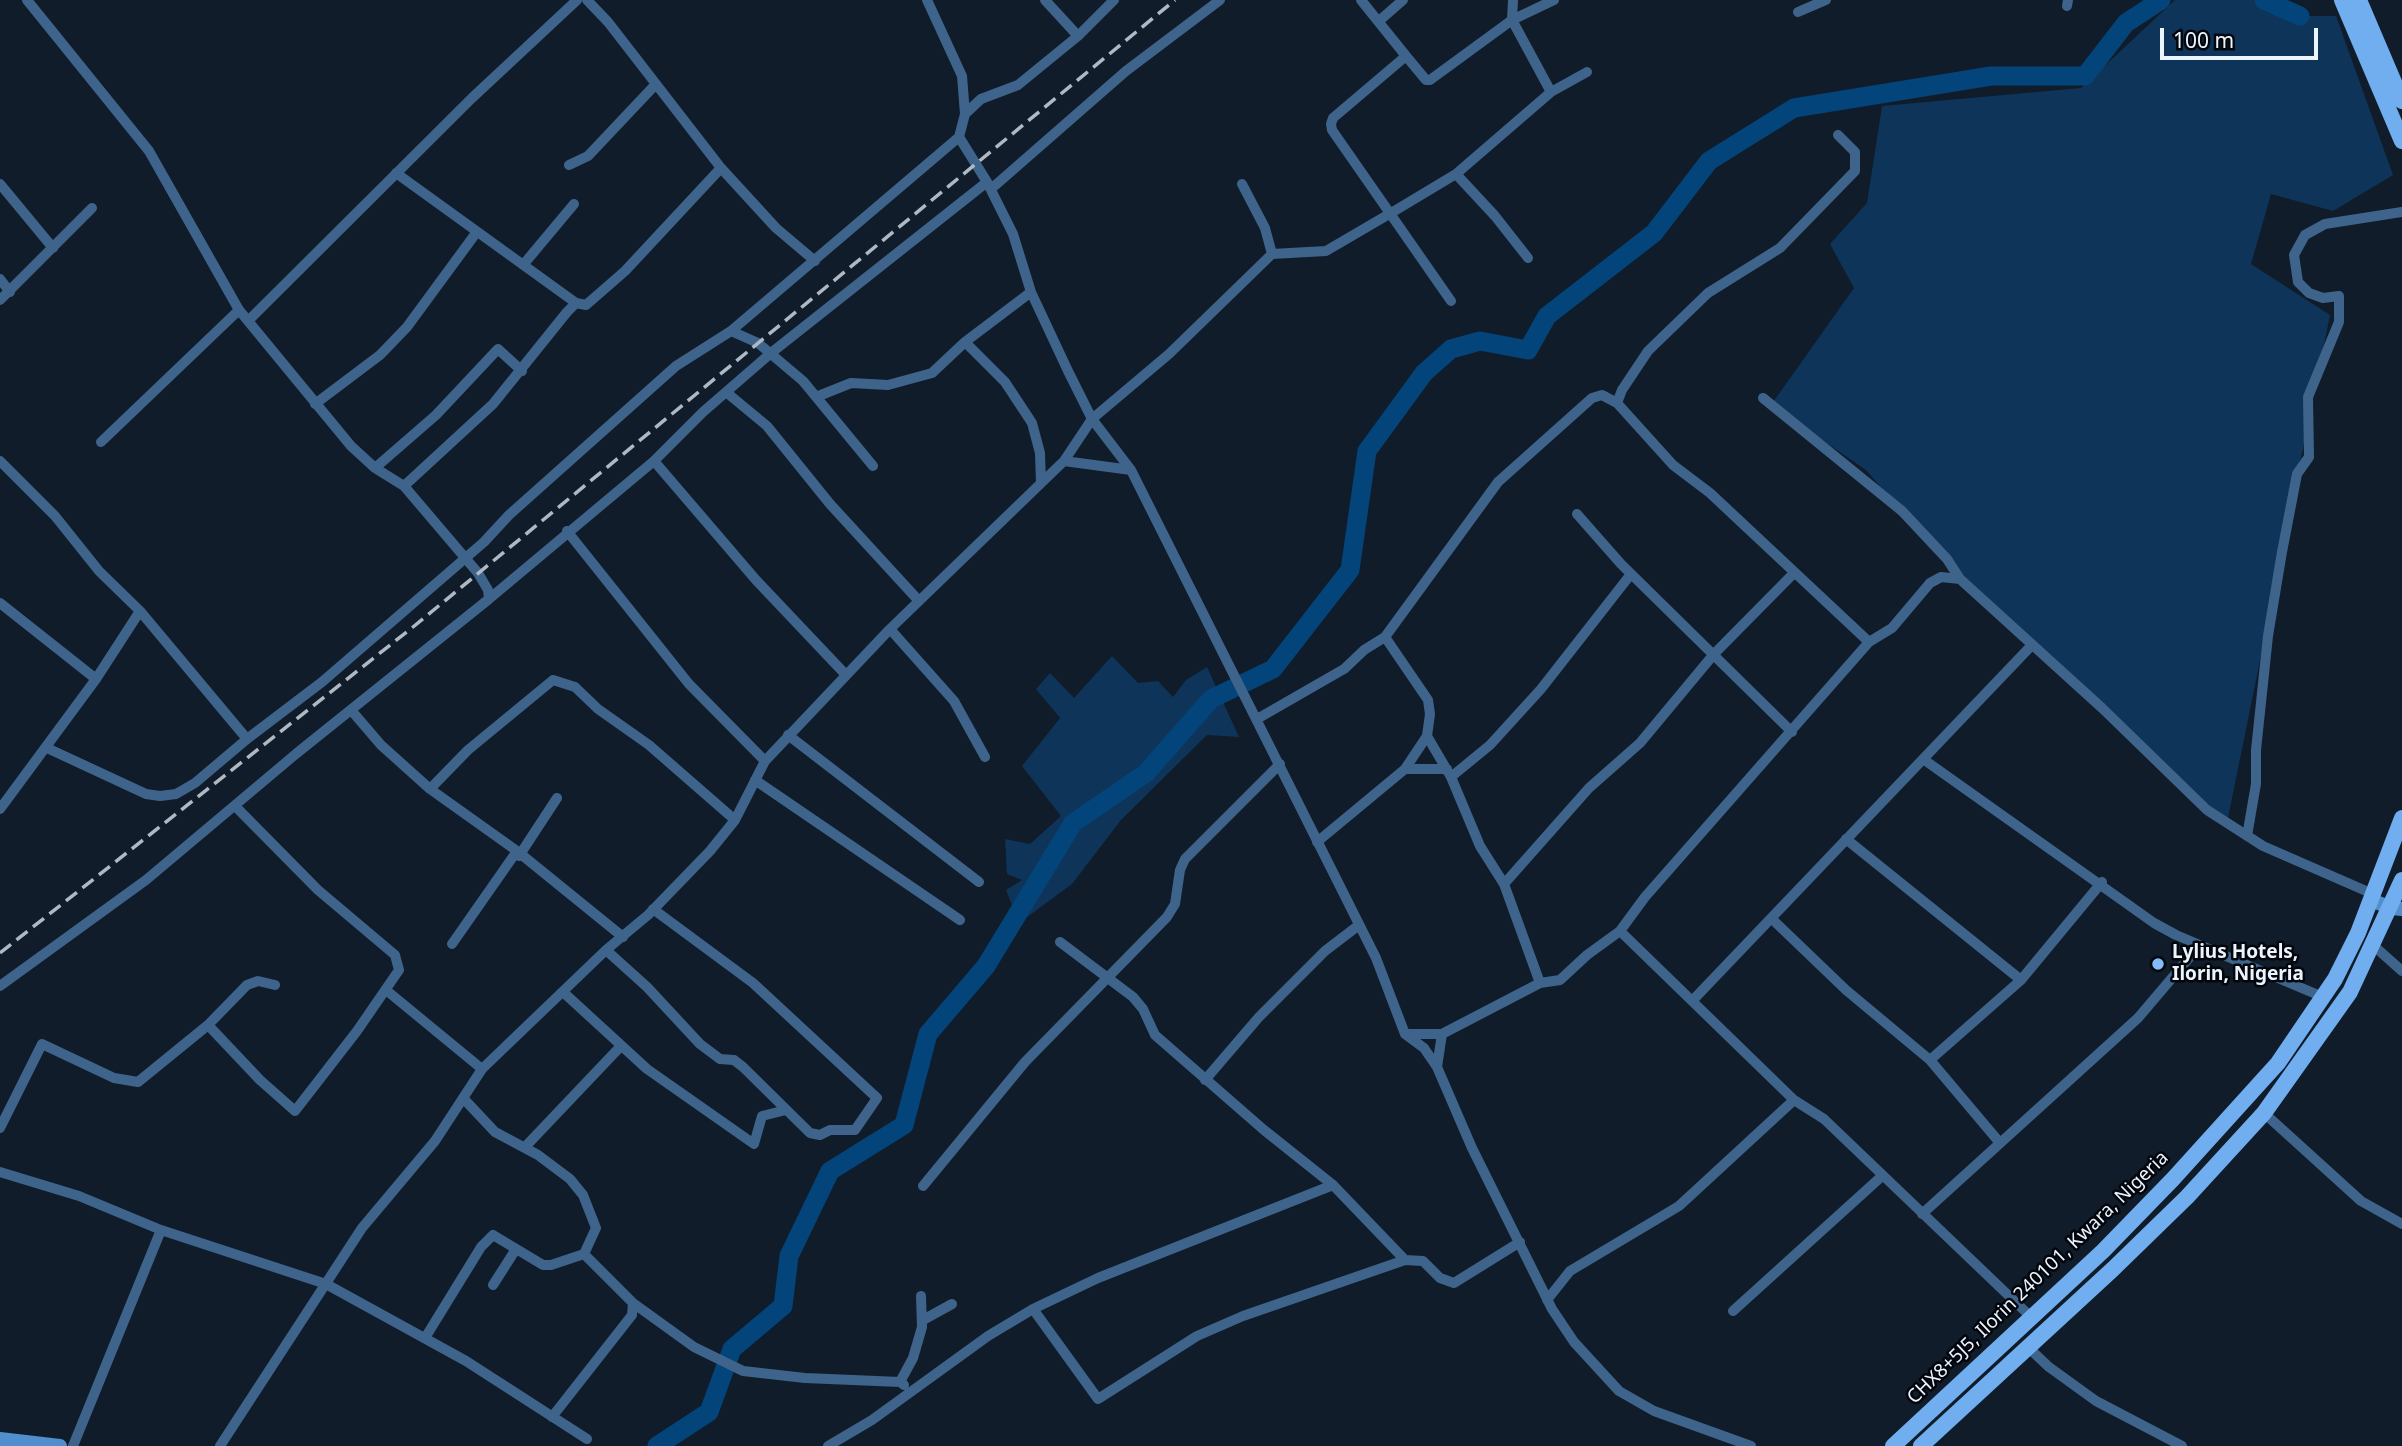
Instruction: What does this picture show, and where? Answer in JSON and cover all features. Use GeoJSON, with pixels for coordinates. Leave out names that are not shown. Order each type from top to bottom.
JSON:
{"type":"FeatureCollection","features":[{"type":"Feature","properties":{"kind":"main road"},"geometry":{"type":"LineString","coordinates":[[2342,0],[2402,141]]}},
{"type":"Feature","properties":{"kind":"main road"},"geometry":{"type":"LineString","coordinates":[[2360,0],[2402,101]]}},
{"type":"Feature","properties":{"kind":"main road","name":"CHX8+5J5, Ilorin 240101, Kwara, Nigeria"},"geometry":{"type":"LineString","coordinates":[[1893,1446],[2103,1251],[2239,1108],[2278,1063],[2335,979],[2372,897],[2402,818]]}},
{"type":"Feature","properties":{"kind":"main road"},"geometry":{"type":"LineString","coordinates":[[1921,1446],[2188,1197],[2264,1113],[2327,1028],[2396,909],[2402,880]]}},
{"type":"Feature","properties":{"kind":"street"},"geometry":{"type":"LineString","coordinates":[[27,0],[149,151],[239,310],[315,404],[375,468],[404,486],[464,557],[488,590],[489,599]]}},
{"type":"Feature","properties":{"kind":"street"},"geometry":{"type":"LineString","coordinates":[[249,320],[396,173],[577,0]]}},
{"type":"Feature","properties":{"kind":"street"},"geometry":{"type":"LineString","coordinates":[[587,0],[721,168],[776,228],[815,261]]}},
{"type":"Feature","properties":{"kind":"street"},"geometry":{"type":"LineString","coordinates":[[47,748],[146,794],[176,794],[195,783],[322,682],[677,366],[731,331],[959,137],[965,114],[962,76],[927,0]]}},
{"type":"Feature","properties":{"kind":"street"},"geometry":{"type":"LineString","coordinates":[[1045,0],[1078,36]]}},
{"type":"Feature","properties":{"kind":"street"},"geometry":{"type":"LineString","coordinates":[[965,114],[981,99],[1018,85],[1078,36],[1114,0]]}},
{"type":"Feature","properties":{"kind":"street"},"geometry":{"type":"LineString","coordinates":[[0,986],[146,880],[654,461],[771,353],[989,186],[1126,71],[1220,0]]}},
{"type":"Feature","properties":{"kind":"street"},"geometry":{"type":"LineString","coordinates":[[1361,0],[1426,80],[1430,80],[1512,20],[1554,0]]}},
{"type":"Feature","properties":{"kind":"street"},"geometry":{"type":"LineString","coordinates":[[1379,21],[1403,0]]}},
{"type":"Feature","properties":{"kind":"street"},"geometry":{"type":"LineString","coordinates":[[1513,0],[1512,20],[1551,92]]}},
{"type":"Feature","properties":{"kind":"street"},"geometry":{"type":"LineString","coordinates":[[1798,12],[1826,0]]}},
{"type":"Feature","properties":{"kind":"street"},"geometry":{"type":"LineString","coordinates":[[1406,56],[1333,118],[1332,130],[1451,301]]}},
{"type":"Feature","properties":{"kind":"street"},"geometry":{"type":"LineString","coordinates":[[220,1446],[362,1228],[435,1141],[482,1069],[606,950],[653,909],[710,851],[735,820],[765,761],[890,629],[1064,461],[1092,419],[1169,354],[1272,254],[1326,251],[1391,214],[1456,174],[1551,92],[1587,72]]}},
{"type":"Feature","properties":{"kind":"street"},"geometry":{"type":"LineString","coordinates":[[569,165],[588,156],[656,84]]}},
{"type":"Feature","properties":{"kind":"street"},"geometry":{"type":"LineString","coordinates":[[1618,403],[1622,390],[1648,351],[1708,293],[1780,248],[1855,171],[1855,152],[1838,135]]}},
{"type":"Feature","properties":{"kind":"street"},"geometry":{"type":"LineString","coordinates":[[959,137],[989,186],[1013,234],[1031,292],[1092,419],[1131,470],[1376,958],[1405,1034],[1424,1048],[1437,1068],[1472,1149],[1547,1300],[1574,1342],[1619,1391],[1654,1411],[1751,1446]]}},
{"type":"Feature","properties":{"kind":"street"},"geometry":{"type":"LineString","coordinates":[[396,173],[576,303],[586,305],[625,271],[721,168]]}},
{"type":"Feature","properties":{"kind":"street"},"geometry":{"type":"LineString","coordinates":[[1456,174],[1495,216],[1528,258]]}},
{"type":"Feature","properties":{"kind":"street"},"geometry":{"type":"LineString","coordinates":[[0,184],[54,247]]}},
{"type":"Feature","properties":{"kind":"street"},"geometry":{"type":"LineString","coordinates":[[1242,184],[1265,228],[1272,254]]}},
{"type":"Feature","properties":{"kind":"street"},"geometry":{"type":"LineString","coordinates":[[523,265],[574,204]]}},
{"type":"Feature","properties":{"kind":"street"},"geometry":{"type":"LineString","coordinates":[[0,300],[92,208]]}},
{"type":"Feature","properties":{"kind":"street"},"geometry":{"type":"LineString","coordinates":[[2247,836],[2256,784],[2256,750],[2268,636],[2281,552],[2297,474],[2309,457],[2308,397],[2339,322],[2339,296],[2323,298],[2309,293],[2298,282],[2294,255],[2305,235],[2325,224],[2402,212]]}},
{"type":"Feature","properties":{"kind":"street"},"geometry":{"type":"LineString","coordinates":[[315,404],[380,355],[407,327],[476,233]]}},
{"type":"Feature","properties":{"kind":"street"},"geometry":{"type":"LineString","coordinates":[[0,279],[10,292]]}},
{"type":"Feature","properties":{"kind":"street"},"geometry":{"type":"LineString","coordinates":[[816,397],[851,383],[888,384],[917,379],[932,373],[965,342],[1031,292]]}},
{"type":"Feature","properties":{"kind":"street"},"geometry":{"type":"LineString","coordinates":[[404,486],[493,404],[576,303]]}},
{"type":"Feature","properties":{"kind":"street"},"geometry":{"type":"LineString","coordinates":[[101,442],[239,310]]}},
{"type":"Feature","properties":{"kind":"street"},"geometry":{"type":"LineString","coordinates":[[731,331],[758,343],[771,353],[816,397],[873,467]]}},
{"type":"Feature","properties":{"kind":"street"},"geometry":{"type":"LineString","coordinates":[[965,342],[1005,382],[1032,423],[1040,453],[1041,483]]}},
{"type":"Feature","properties":{"kind":"street"},"geometry":{"type":"LineString","coordinates":[[375,468],[436,415],[498,349],[522,371]]}},
{"type":"Feature","properties":{"kind":"street"},"geometry":{"type":"LineString","coordinates":[[726,392],[767,426],[830,504],[919,601]]}},
{"type":"Feature","properties":{"kind":"street"},"geometry":{"type":"LineString","coordinates":[[1257,719],[1333,677],[1385,636],[1498,482],[1592,398],[1602,396],[1618,403],[1673,465],[1727,509],[1793,574],[1869,642]]}},
{"type":"Feature","properties":{"kind":"street"},"geometry":{"type":"LineString","coordinates":[[1763,398],[1902,511],[1947,559],[1960,579],[2102,708],[2207,810],[2283,856],[2396,909]]}},
{"type":"Feature","properties":{"kind":"street"},"geometry":{"type":"LineString","coordinates":[[0,461],[55,516],[99,571],[140,611],[247,739]]}},
{"type":"Feature","properties":{"kind":"street"},"geometry":{"type":"LineString","coordinates":[[654,461],[756,580],[846,675]]}},
{"type":"Feature","properties":{"kind":"street"},"geometry":{"type":"LineString","coordinates":[[1064,461],[1131,470]]}},
{"type":"Feature","properties":{"kind":"street"},"geometry":{"type":"LineString","coordinates":[[1577,514],[1631,574],[1792,733]]}},
{"type":"Feature","properties":{"kind":"street"},"geometry":{"type":"LineString","coordinates":[[567,531],[689,684],[765,761]]}},
{"type":"Feature","properties":{"kind":"street"},"geometry":{"type":"LineString","coordinates":[[1405,769],[1449,773],[1490,745],[1541,689],[1631,574]]}},
{"type":"Feature","properties":{"kind":"street"},"geometry":{"type":"LineString","coordinates":[[1504,884],[1589,788],[1640,743],[1714,654],[1793,574]]}},
{"type":"Feature","properties":{"kind":"street"},"geometry":{"type":"LineString","coordinates":[[1405,1034],[1442,1034],[1541,983],[1560,980],[1587,955],[1620,931],[1645,897],[1792,733],[1869,642],[1892,628],[1930,583],[1941,578],[1960,579]]}},
{"type":"Feature","properties":{"kind":"street"},"geometry":{"type":"LineString","coordinates":[[0,603],[96,679]]}},
{"type":"Feature","properties":{"kind":"street"},"geometry":{"type":"LineString","coordinates":[[0,809],[96,679],[140,611]]}},
{"type":"Feature","properties":{"kind":"street"},"geometry":{"type":"LineString","coordinates":[[890,629],[954,701],[985,757]]}},
{"type":"Feature","properties":{"kind":"street"},"geometry":{"type":"LineString","coordinates":[[1317,842],[1405,769],[1427,736],[1430,714],[1428,701],[1385,636]]}},
{"type":"Feature","properties":{"kind":"street"},"geometry":{"type":"LineString","coordinates":[[1693,1000],[2031,646]]}},
{"type":"Feature","properties":{"kind":"street"},"geometry":{"type":"LineString","coordinates":[[430,789],[468,750],[553,680],[575,687],[598,709],[649,745],[735,820]]}},
{"type":"Feature","properties":{"kind":"street"},"geometry":{"type":"LineString","coordinates":[[351,710],[381,745],[430,789],[623,937]]}},
{"type":"Feature","properties":{"kind":"street"},"geometry":{"type":"LineString","coordinates":[[788,735],[979,883]]}},
{"type":"Feature","properties":{"kind":"street"},"geometry":{"type":"LineString","coordinates":[[1427,736],[1449,773],[1480,846],[1504,884],[1541,983]]}},
{"type":"Feature","properties":{"kind":"street"},"geometry":{"type":"LineString","coordinates":[[1923,759],[2102,883],[2154,923],[2323,997]]}},
{"type":"Feature","properties":{"kind":"street"},"geometry":{"type":"LineString","coordinates":[[923,1186],[1025,1062],[1167,917],[1175,904],[1178,879],[1185,859],[1280,764]]}},
{"type":"Feature","properties":{"kind":"street"},"geometry":{"type":"LineString","coordinates":[[755,780],[960,920]]}},
{"type":"Feature","properties":{"kind":"street"},"geometry":{"type":"LineString","coordinates":[[452,944],[557,797]]}},
{"type":"Feature","properties":{"kind":"street"},"geometry":{"type":"LineString","coordinates":[[208,1025],[295,1111],[399,970],[395,955],[357,926],[283,859],[236,807]]}},
{"type":"Feature","properties":{"kind":"street"},"geometry":{"type":"LineString","coordinates":[[1846,839],[2021,980]]}},
{"type":"Feature","properties":{"kind":"street"},"geometry":{"type":"LineString","coordinates":[[1930,1060],[2021,980],[2102,883]]}},
{"type":"Feature","properties":{"kind":"street"},"geometry":{"type":"LineString","coordinates":[[606,950],[647,987],[700,1044],[720,1059],[734,1060],[810,1133],[820,1135],[830,1130],[855,1130],[877,1098],[753,982],[653,909]]}},
{"type":"Feature","properties":{"kind":"street"},"geometry":{"type":"LineString","coordinates":[[1772,919],[1846,990],[1930,1060],[2000,1143]]}},
{"type":"Feature","properties":{"kind":"street"},"geometry":{"type":"LineString","coordinates":[[1205,1080],[1259,1017],[1325,951],[1359,925]]}},
{"type":"Feature","properties":{"kind":"street"},"geometry":{"type":"LineString","coordinates":[[1620,931],[1794,1100],[1824,1119],[2031,1316]]}},
{"type":"Feature","properties":{"kind":"street"},"geometry":{"type":"LineString","coordinates":[[1060,942],[1133,997],[1143,1009],[1155,1035],[1205,1080],[1334,1185],[1405,1260]]}},
{"type":"Feature","properties":{"kind":"street"},"geometry":{"type":"LineString","coordinates":[[1922,1214],[2138,1018],[2200,945]]}},
{"type":"Feature","properties":{"kind":"street"},"geometry":{"type":"LineString","coordinates":[[2374,946],[2402,971]]}},
{"type":"Feature","properties":{"kind":"street"},"geometry":{"type":"LineString","coordinates":[[0,1128],[43,1044],[114,1078],[138,1082],[208,1025],[247,985],[258,981],[275,985]]}},
{"type":"Feature","properties":{"kind":"street"},"geometry":{"type":"LineString","coordinates":[[386,990],[482,1069]]}},
{"type":"Feature","properties":{"kind":"street"},"geometry":{"type":"LineString","coordinates":[[563,992],[620,1047],[691,1102],[754,1144],[762,1116],[786,1110]]}},
{"type":"Feature","properties":{"kind":"street"},"geometry":{"type":"LineString","coordinates":[[1437,1068],[1442,1034]]}},
{"type":"Feature","properties":{"kind":"street"},"geometry":{"type":"LineString","coordinates":[[526,1147],[620,1047]]}},
{"type":"Feature","properties":{"kind":"street"},"geometry":{"type":"LineString","coordinates":[[425,1338],[486,1239],[493,1235],[498,1236],[529,1259],[551,1265],[584,1254],[596,1228],[583,1195],[570,1179],[526,1147],[495,1132],[463,1098]]}},
{"type":"Feature","properties":{"kind":"street"},"geometry":{"type":"LineString","coordinates":[[1547,1300],[1570,1270],[1679,1206],[1794,1100]]}},
{"type":"Feature","properties":{"kind":"street"},"geometry":{"type":"LineString","coordinates":[[2264,1113],[2350,1192],[2402,1224]]}},
{"type":"Feature","properties":{"kind":"street"},"geometry":{"type":"LineString","coordinates":[[0,1172],[79,1196],[161,1230],[326,1284],[425,1338],[587,1439]]}},
{"type":"Feature","properties":{"kind":"street"},"geometry":{"type":"LineString","coordinates":[[1733,1311],[1882,1176]]}},
{"type":"Feature","properties":{"kind":"street"},"geometry":{"type":"LineString","coordinates":[[828,1446],[988,1336],[1033,1309],[1098,1278],[1334,1185]]}},
{"type":"Feature","properties":{"kind":"street"},"geometry":{"type":"LineString","coordinates":[[73,1446],[161,1230]]}},
{"type":"Feature","properties":{"kind":"street"},"geometry":{"type":"LineString","coordinates":[[1033,1309],[1098,1399],[1198,1336],[1243,1316],[1405,1260],[1423,1261],[1440,1278],[1454,1283],[1520,1242]]}},
{"type":"Feature","properties":{"kind":"street"},"geometry":{"type":"LineString","coordinates":[[493,1285],[516,1250]]}},
{"type":"Feature","properties":{"kind":"street"},"geometry":{"type":"LineString","coordinates":[[584,1254],[633,1303],[694,1347],[743,1371],[805,1378],[901,1381],[910,1392]]}},
{"type":"Feature","properties":{"kind":"street"},"geometry":{"type":"LineString","coordinates":[[901,1381],[913,1358],[923,1320],[921,1296]]}},
{"type":"Feature","properties":{"kind":"street"},"geometry":{"type":"LineString","coordinates":[[552,1417],[632,1315],[633,1303]]}},
{"type":"Feature","properties":{"kind":"street"},"geometry":{"type":"LineString","coordinates":[[923,1320],[952,1304]]}},
{"type":"Feature","properties":{"kind":"street"},"geometry":{"type":"LineString","coordinates":[[2029,1348],[2049,1367],[2096,1401],[2182,1446]]}},
{"type":"Feature","properties":{"kind":"street"},"geometry":{"type":"LineString","coordinates":[[0,1439],[60,1446]]}},
{"type":"Feature","properties":{"kind":"shaded area"},"geometry":{"type":"Polygon","coordinates":[[[2175,0],[2253,0],[2300,16],[2336,16],[2393,175],[2333,211],[2271,194],[2251,264],[2330,315],[2227,823],[1960,579],[1866,470],[1771,405],[1854,288],[1830,244],[1867,203],[1882,106],[2081,88],[2175,0]]]}},
{"type":"Feature","properties":{"kind":"shaded area"},"geometry":{"type":"Polygon","coordinates":[[[1112,656],[1138,683],[1158,681],[1173,697],[1186,680],[1207,667],[1239,737],[1207,735],[1121,820],[1072,884],[1019,923],[1006,890],[1022,880],[1007,874],[1005,839],[1030,844],[1061,816],[1022,766],[1060,718],[1036,689],[1050,673],[1074,698],[1112,656]]]}},
{"type":"Feature","properties":{"kind":"waterway"},"geometry":{"type":"LineString","coordinates":[[657,1446],[709,1412],[732,1349],[783,1306],[789,1256],[830,1171],[904,1125],[928,1034],[986,966],[1073,823],[1146,773],[1211,699],[1273,669],[1350,570],[1367,451],[1424,373],[1451,349],[1480,341],[1528,350],[1547,316],[1654,233],[1709,161],[1794,108],[1991,76],[2085,76],[2126,23],[2161,0]]}},
{"type":"Feature","properties":{"kind":"waterway"},"geometry":{"type":"LineString","coordinates":[[2264,0],[2300,16]]}},
{"type":"Feature","properties":{"kind":"railway"},"geometry":{"type":"LineString","coordinates":[[0,953],[413,627],[1175,0]]}},
{"type":"Feature","properties":{"kind":"place","name":"Lylius Hotels, Ilorin, Nigeria"},"geometry":{"type":"Point","coordinates":[2158,964]}}]}
